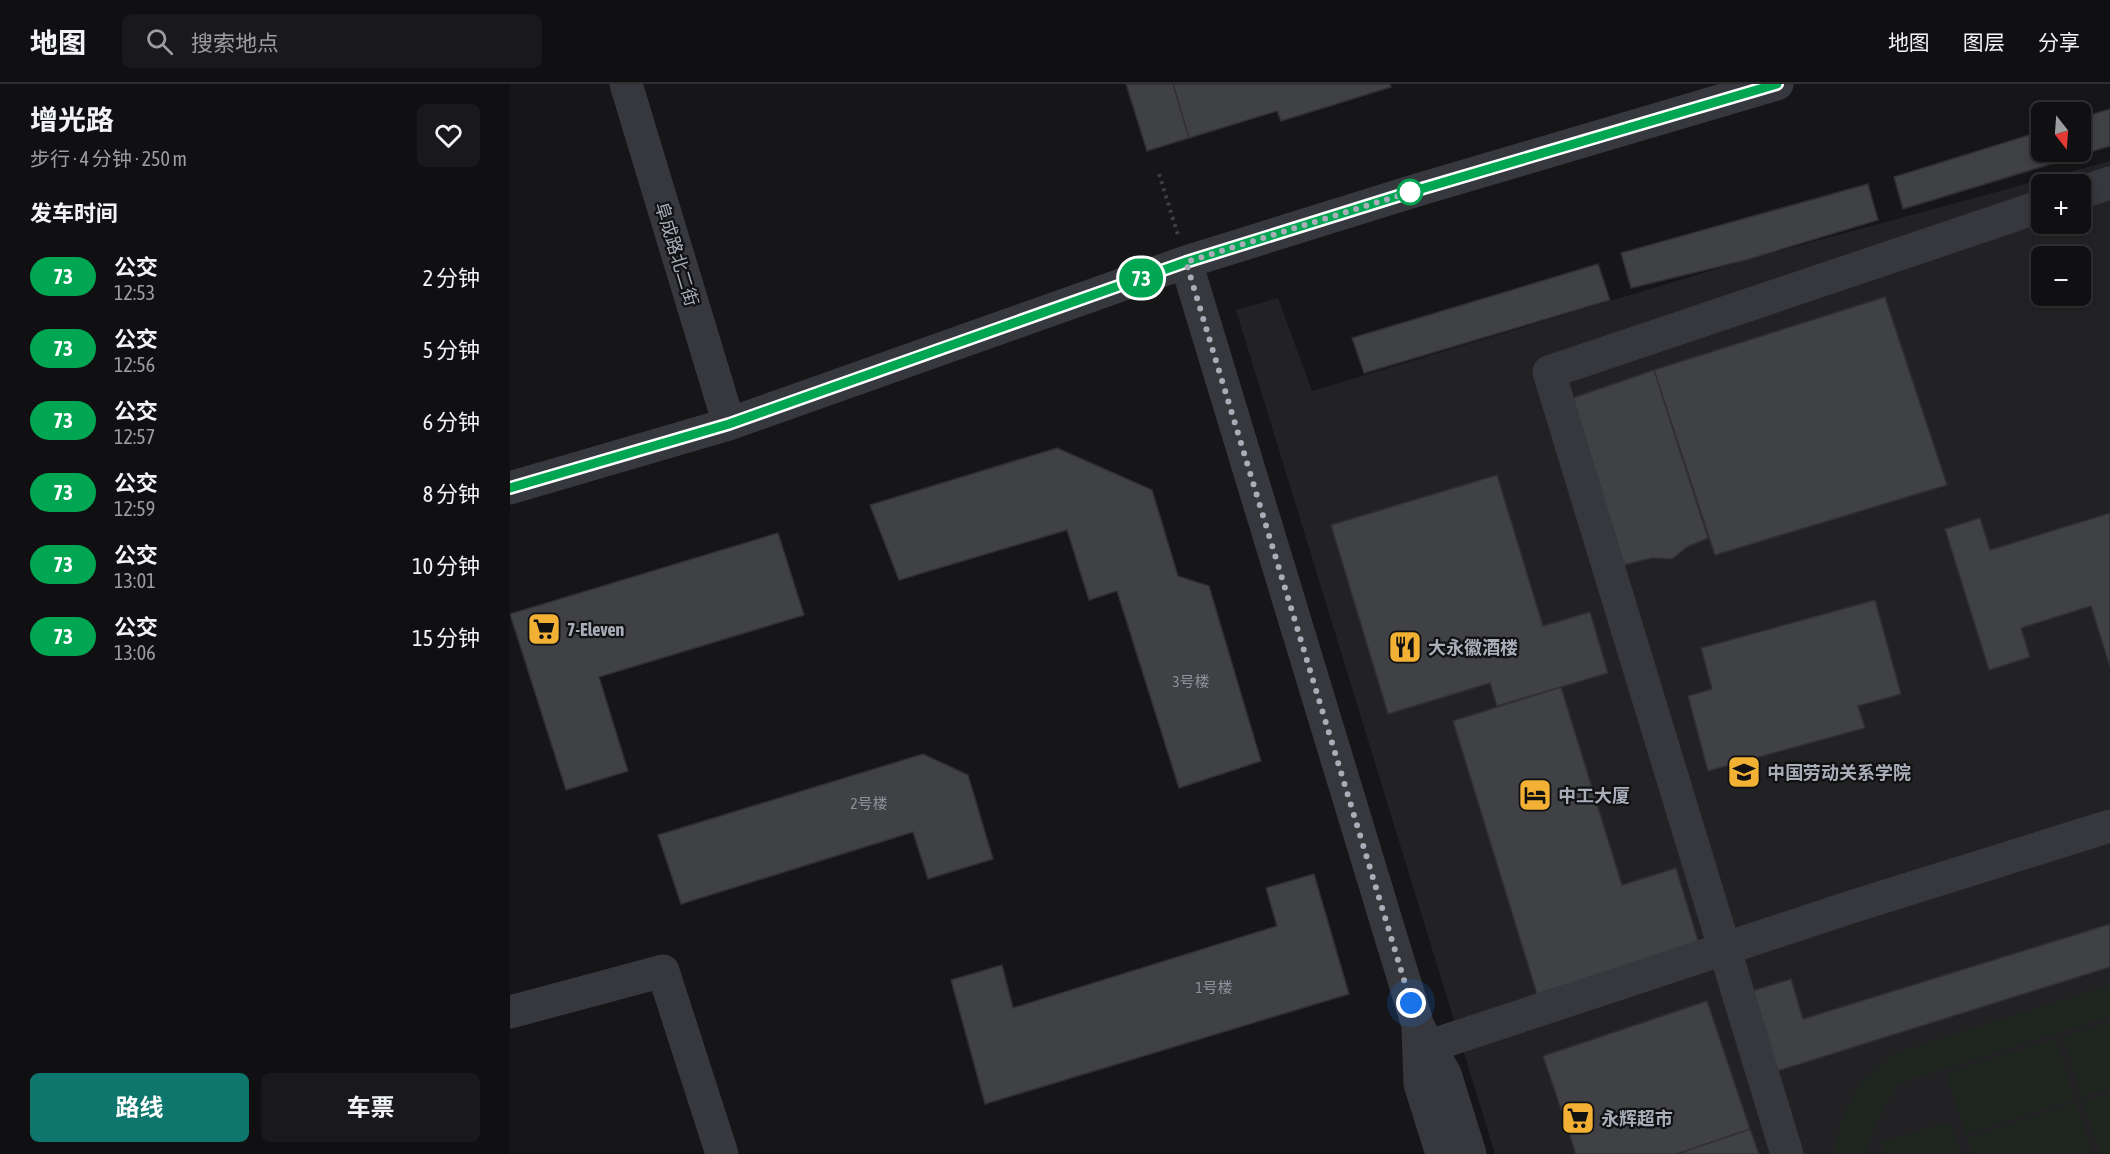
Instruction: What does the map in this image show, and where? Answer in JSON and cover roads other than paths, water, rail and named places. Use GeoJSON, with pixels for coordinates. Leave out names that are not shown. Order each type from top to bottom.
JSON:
{"type":"FeatureCollection","features":[{"type":"Feature","properties":{"kind":"street","name":"阜成路北二街"},"geometry":{"type":"LineString","coordinates":[[626,84],[729,424]]}},
{"type":"Feature","properties":{"kind":"street"},"geometry":{"type":"LineString","coordinates":[[510,488],[729,424],[1186,262],[1414,191],[1777,84]]}},
{"type":"Feature","properties":{"kind":"street"},"geometry":{"type":"LineString","coordinates":[[2091,189],[2110,183]]}},
{"type":"Feature","properties":{"kind":"street"},"geometry":{"type":"LineString","coordinates":[[1787,1154],[1549,372],[2031,210]]}},
{"type":"Feature","properties":{"kind":"street"},"geometry":{"type":"LineString","coordinates":[[1186,262],[1424,1036],[1445,1074],[1470,1154]]}},
{"type":"Feature","properties":{"kind":"street"},"geometry":{"type":"LineString","coordinates":[[1424,1036],[1725,949],[2110,826]]}},
{"type":"Feature","properties":{"kind":"street"},"geometry":{"type":"LineString","coordinates":[[510,1012],[663,971],[722,1154]]}},
{"type":"Feature","properties":{"kind":"street"},"geometry":{"type":"LineString","coordinates":[[1424,1036],[1420,1084],[1442,1154]]}},
{"type":"Feature","properties":{"kind":"place","name":"7-Eleven"},"geometry":{"type":"Point","coordinates":[544,629]}},
{"type":"Feature","properties":{"kind":"place","name":"大永徽酒楼"},"geometry":{"type":"Point","coordinates":[1405,647]}},
{"type":"Feature","properties":{"kind":"place","name":"中国劳动关系学院"},"geometry":{"type":"Point","coordinates":[1744,772]}},
{"type":"Feature","properties":{"kind":"place","name":"中工大厦"},"geometry":{"type":"Point","coordinates":[1535,795]}},
{"type":"Feature","properties":{"kind":"place","name":"永辉超市"},"geometry":{"type":"Point","coordinates":[1578,1118]}}]}
